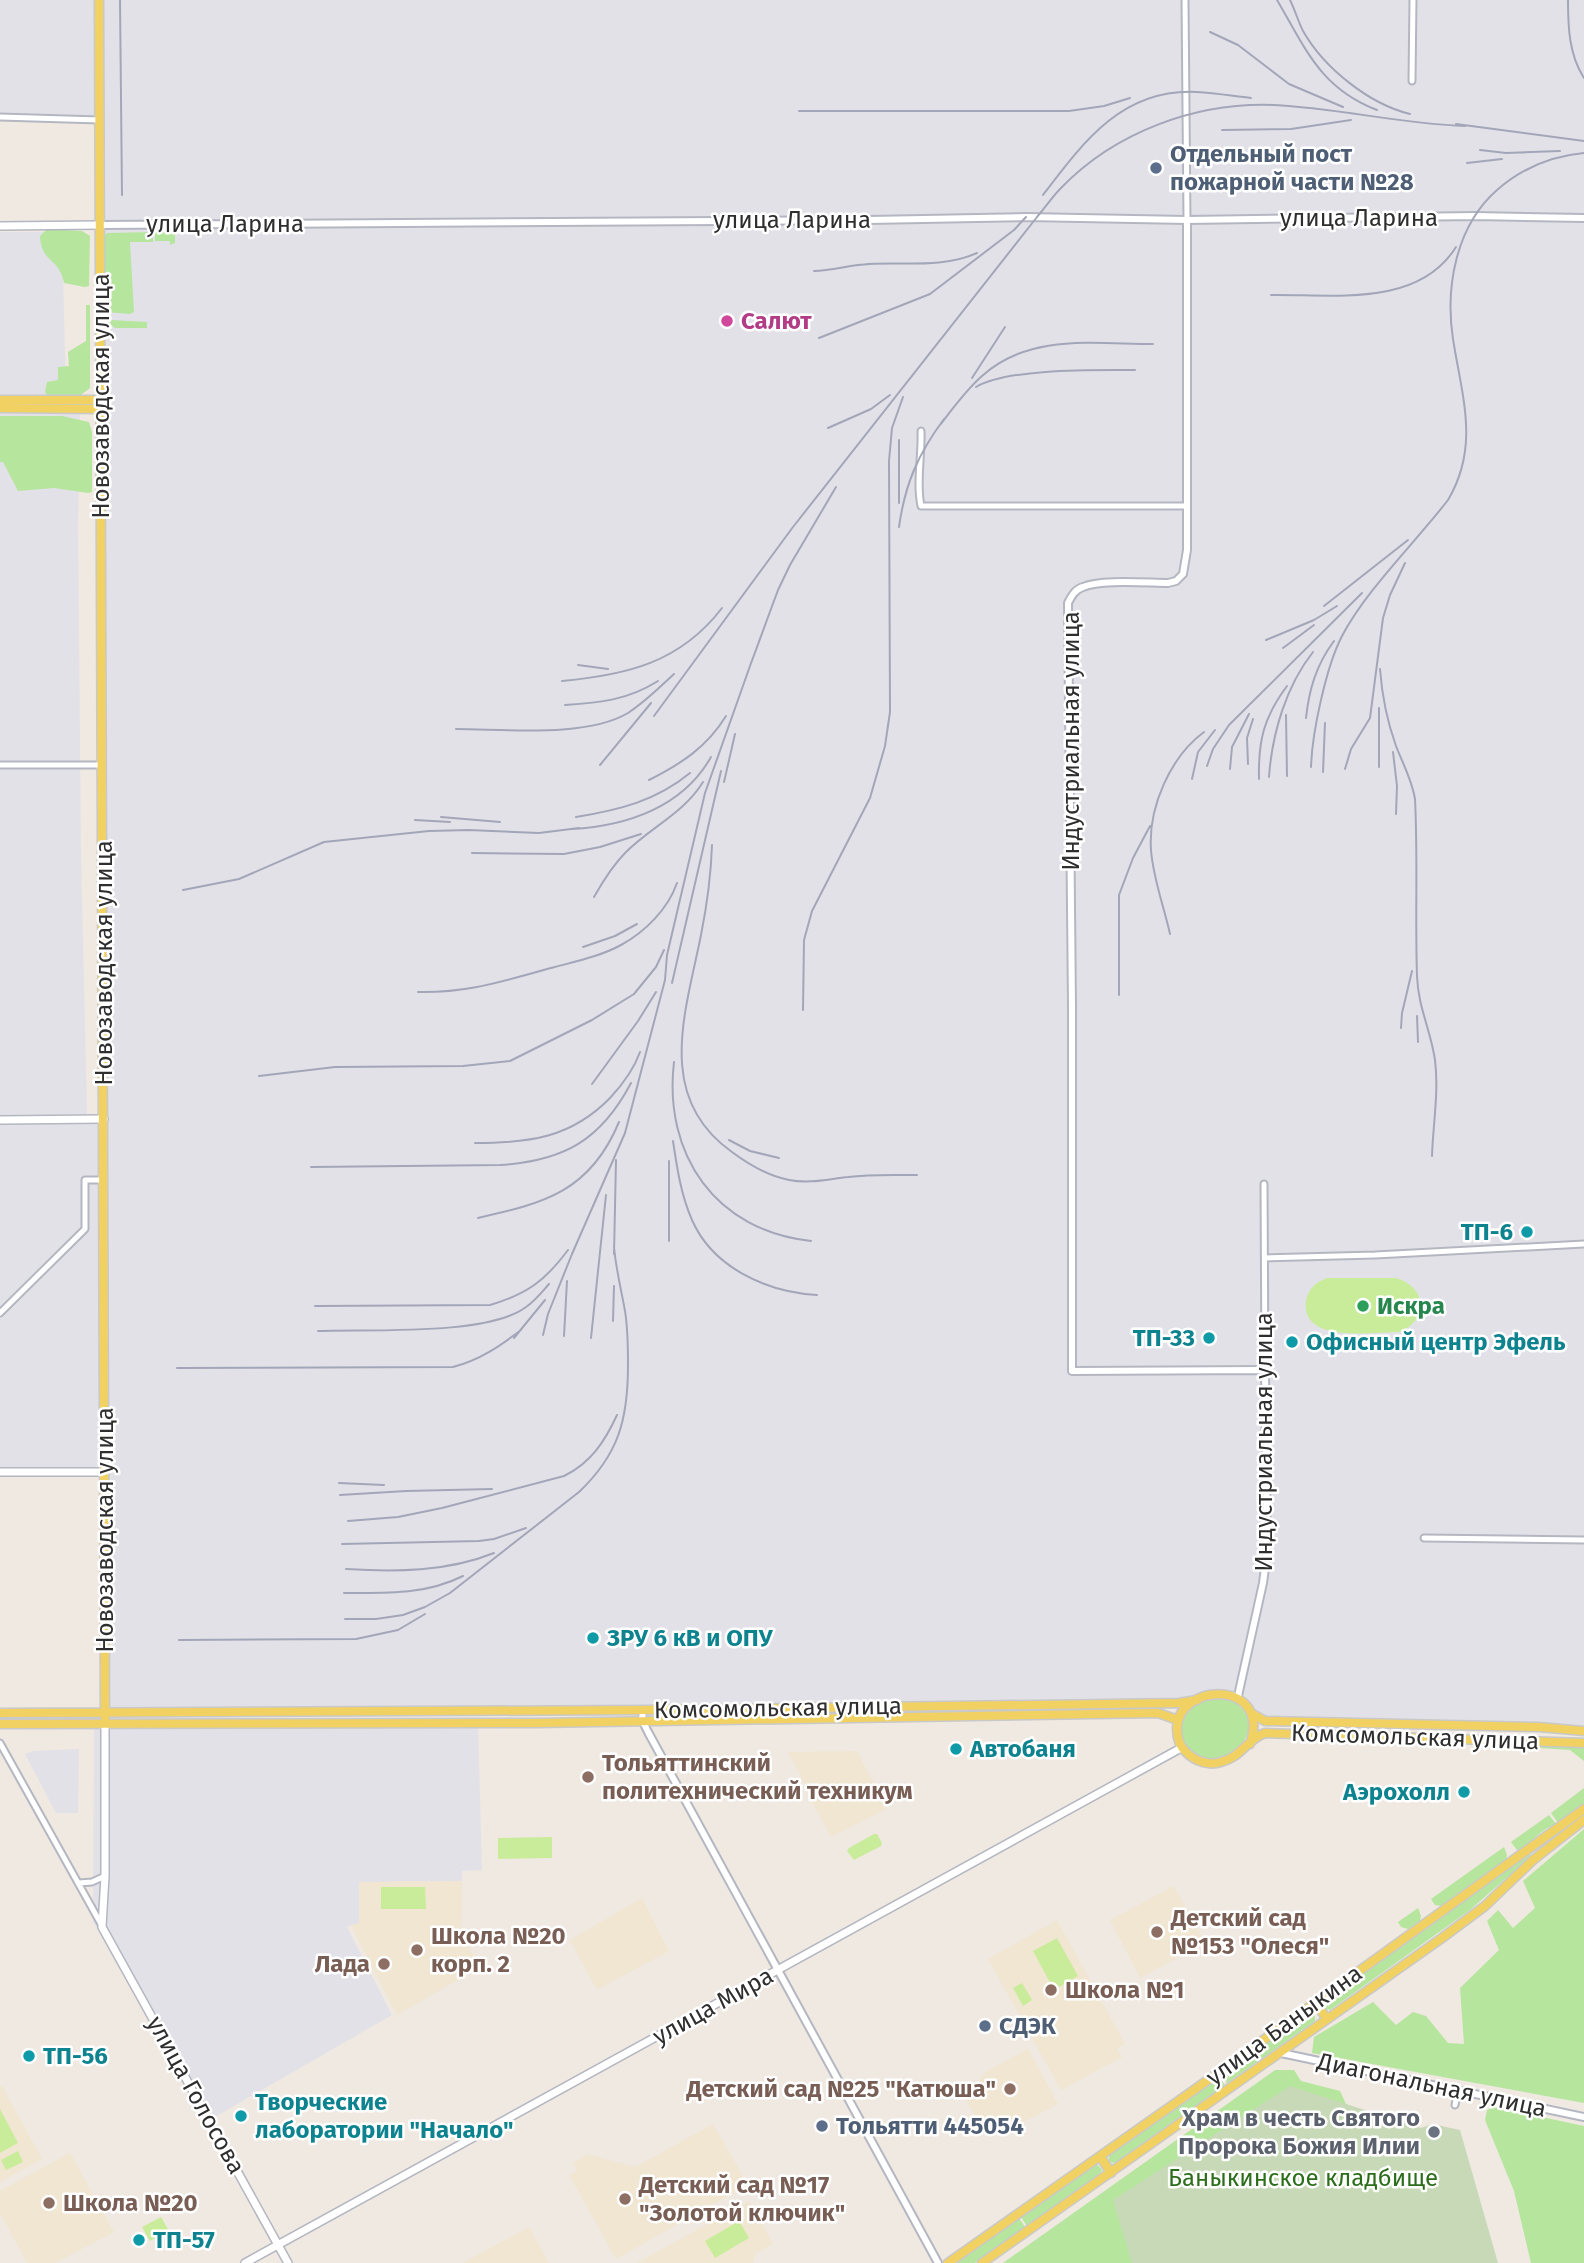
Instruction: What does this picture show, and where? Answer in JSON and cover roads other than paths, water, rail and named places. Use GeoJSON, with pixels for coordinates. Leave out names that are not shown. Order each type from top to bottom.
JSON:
{"type":"FeatureCollection","features":[{"type":"Feature","properties":{"kind":"main road","name":"Новозаводская улица"},"geometry":{"type":"LineString","coordinates":[[99,0],[105,1472],[105,1876],[102,1927]]}},
{"type":"Feature","properties":{"kind":"main road","name":"улица Ларина"},"geometry":{"type":"LineString","coordinates":[[0,226],[100,225]]}},
{"type":"Feature","properties":{"kind":"main road"},"geometry":{"type":"LineString","coordinates":[[0,400],[102,404]]}},
{"type":"Feature","properties":{"kind":"main road"},"geometry":{"type":"LineString","coordinates":[[0,408],[76,404]]}},
{"type":"Feature","properties":{"kind":"main road"},"geometry":{"type":"LineString","coordinates":[[0,1120],[104,1119]]}},
{"type":"Feature","properties":{"kind":"main road"},"geometry":{"type":"LineString","coordinates":[[0,1472],[105,1472]]}},
{"type":"Feature","properties":{"kind":"main road"},"geometry":{"type":"LineString","coordinates":[[1216,1693],[1238,1696],[1251,1713],[1254,1733],[1250,1744],[1231,1759],[1216,1764],[1200,1762],[1181,1748],[1177,1735],[1181,1713],[1196,1700],[1216,1693]]}},
{"type":"Feature","properties":{"kind":"main road","name":"Комсомольская улица"},"geometry":{"type":"LineString","coordinates":[[0,1713],[643,1710],[1179,1703],[1196,1700]]}},
{"type":"Feature","properties":{"kind":"main road"},"geometry":{"type":"LineString","coordinates":[[979,1704],[979,1716]]}},
{"type":"Feature","properties":{"kind":"main road"},"geometry":{"type":"LineString","coordinates":[[772,1707],[772,1718]]}},
{"type":"Feature","properties":{"kind":"main road"},"geometry":{"type":"LineString","coordinates":[[359,1710],[359,1723]]}},
{"type":"Feature","properties":{"kind":"main road"},"geometry":{"type":"LineString","coordinates":[[262,1711],[262,1723]]}},
{"type":"Feature","properties":{"kind":"main road"},"geometry":{"type":"LineString","coordinates":[[34,1712],[35,1724]]}},
{"type":"Feature","properties":{"kind":"main road","name":"Комсомольская улица"},"geometry":{"type":"LineString","coordinates":[[0,1724],[538,1723],[1158,1713],[1178,1720]]}},
{"type":"Feature","properties":{"kind":"main road","name":"Комсомольская улица"},"geometry":{"type":"LineString","coordinates":[[1251,1713],[1265,1721],[1539,1727],[1582,1731]]}},
{"type":"Feature","properties":{"kind":"main road"},"geometry":{"type":"LineString","coordinates":[[1582,1731],[1582,1743]]}},
{"type":"Feature","properties":{"kind":"main road","name":"Комсомольская улица"},"geometry":{"type":"LineString","coordinates":[[1250,1744],[1258,1735],[1265,1733],[1582,1743]]}},
{"type":"Feature","properties":{"kind":"main road","name":"улица Мира"},"geometry":{"type":"LineString","coordinates":[[245,2263],[1181,1748]]}},
{"type":"Feature","properties":{"kind":"main road","name":"улица Баныкина"},"geometry":{"type":"LineString","coordinates":[[948,2263],[1584,1809]]}},
{"type":"Feature","properties":{"kind":"main road","name":"улица Баныкина"},"geometry":{"type":"LineString","coordinates":[[982,2263],[1485,1906],[1533,1860],[1584,1820]]}},
{"type":"Feature","properties":{"kind":"main road"},"geometry":{"type":"LineString","coordinates":[[1525,1851],[1533,1852],[1533,1860]]}},
{"type":"Feature","properties":{"kind":"main road","name":"улица Голосова"},"geometry":{"type":"LineString","coordinates":[[102,1927],[288,2263]]}},
{"type":"Feature","properties":{"kind":"main road"},"geometry":{"type":"LineString","coordinates":[[1315,2002],[1327,2019]]}},
{"type":"Feature","properties":{"kind":"main road"},"geometry":{"type":"LineString","coordinates":[[1100,2156],[1111,2173]]}},
{"type":"Feature","properties":{"kind":"street","name":"Индустриальная улица"},"geometry":{"type":"LineString","coordinates":[[1185,0],[1186,564],[1180,578],[1168,583],[1093,584],[1080,587],[1068,603],[1072,1371],[1265,1370]]}},
{"type":"Feature","properties":{"kind":"street"},"geometry":{"type":"LineString","coordinates":[[1412,81],[1413,0]]}},
{"type":"Feature","properties":{"kind":"street"},"geometry":{"type":"LineString","coordinates":[[0,117],[100,120]]}},
{"type":"Feature","properties":{"kind":"street","name":"улица Ларина"},"geometry":{"type":"LineString","coordinates":[[100,225],[1026,217],[1187,220],[1475,216],[1584,219]]}},
{"type":"Feature","properties":{"kind":"street"},"geometry":{"type":"LineString","coordinates":[[920,431],[921,506],[1186,506]]}},
{"type":"Feature","properties":{"kind":"street"},"geometry":{"type":"LineString","coordinates":[[0,765],[103,765]]}},
{"type":"Feature","properties":{"kind":"street"},"geometry":{"type":"LineString","coordinates":[[0,1313],[85,1229],[85,1180],[103,1180]]}},
{"type":"Feature","properties":{"kind":"street","name":"Индустриальная улица"},"geometry":{"type":"LineString","coordinates":[[1238,1696],[1267,1553],[1264,1184]]}},
{"type":"Feature","properties":{"kind":"street"},"geometry":{"type":"LineString","coordinates":[[1265,1258],[1584,1244]]}},
{"type":"Feature","properties":{"kind":"street"},"geometry":{"type":"LineString","coordinates":[[1424,1538],[1584,1540]]}},
{"type":"Feature","properties":{"kind":"street"},"geometry":{"type":"LineString","coordinates":[[643,1710],[642,1720],[938,2263]]}},
{"type":"Feature","properties":{"kind":"street"},"geometry":{"type":"LineString","coordinates":[[0,1742],[102,1927]]}},
{"type":"Feature","properties":{"kind":"street"},"geometry":{"type":"LineString","coordinates":[[79,1883],[93,1882],[105,1876]]}},
{"type":"Feature","properties":{"kind":"street","name":"Диагональная улица"},"geometry":{"type":"LineString","coordinates":[[1281,2053],[1584,2117]]}},
{"type":"Feature","properties":{"kind":"street"},"geometry":{"type":"LineString","coordinates":[[1455,2105],[1458,2091]]}},
{"type":"Feature","properties":{"kind":"railway"},"geometry":{"type":"LineString","coordinates":[[120,0],[122,195]]}},
{"type":"Feature","properties":{"kind":"railway"},"geometry":{"type":"LineString","coordinates":[[1277,0],[1306,51],[1328,78],[1341,90],[1377,110]]}},
{"type":"Feature","properties":{"kind":"railway"},"geometry":{"type":"LineString","coordinates":[[1290,0],[1303,31],[1335,71],[1379,102],[1410,114]]}},
{"type":"Feature","properties":{"kind":"railway"},"geometry":{"type":"LineString","coordinates":[[1568,0],[1572,50],[1584,78]]}},
{"type":"Feature","properties":{"kind":"railway"},"geometry":{"type":"LineString","coordinates":[[1210,32],[1238,45],[1289,84],[1343,107]]}},
{"type":"Feature","properties":{"kind":"railway"},"geometry":{"type":"LineString","coordinates":[[1043,195],[1090,138],[1108,122],[1147,99],[1171,93],[1197,92],[1251,98]]}},
{"type":"Feature","properties":{"kind":"railway"},"geometry":{"type":"LineString","coordinates":[[799,111],[1069,111],[1104,106],[1130,98]]}},
{"type":"Feature","properties":{"kind":"railway"},"geometry":{"type":"LineString","coordinates":[[654,716],[793,527],[1052,199],[1082,168],[1106,151],[1158,124],[1187,115],[1245,105],[1322,109],[1465,126]]}},
{"type":"Feature","properties":{"kind":"railway"},"geometry":{"type":"LineString","coordinates":[[1222,130],[1291,129],[1351,120]]}},
{"type":"Feature","properties":{"kind":"railway"},"geometry":{"type":"LineString","coordinates":[[1456,124],[1584,141]]}},
{"type":"Feature","properties":{"kind":"railway"},"geometry":{"type":"LineString","coordinates":[[1480,150],[1506,153],[1560,151]]}},
{"type":"Feature","properties":{"kind":"railway"},"geometry":{"type":"LineString","coordinates":[[1311,767],[1321,700],[1342,636],[1364,601],[1448,500],[1464,460],[1466,421],[1451,319],[1453,278],[1463,239],[1483,205],[1506,183],[1548,160],[1584,153]]}},
{"type":"Feature","properties":{"kind":"railway"},"geometry":{"type":"LineString","coordinates":[[1467,163],[1502,159]]}},
{"type":"Feature","properties":{"kind":"railway"},"geometry":{"type":"LineString","coordinates":[[819,338],[930,294],[1014,230],[1026,217]]}},
{"type":"Feature","properties":{"kind":"railway"},"geometry":{"type":"LineString","coordinates":[[1271,295],[1347,295],[1397,289],[1420,280],[1440,267],[1456,247]]}},
{"type":"Feature","properties":{"kind":"railway"},"geometry":{"type":"LineString","coordinates":[[814,271],[869,264],[938,263],[977,253]]}},
{"type":"Feature","properties":{"kind":"railway"},"geometry":{"type":"LineString","coordinates":[[972,378],[1005,327]]}},
{"type":"Feature","properties":{"kind":"railway"},"geometry":{"type":"LineString","coordinates":[[940,425],[982,376],[1000,362],[1020,353],[1063,344],[1153,344]]}},
{"type":"Feature","properties":{"kind":"railway"},"geometry":{"type":"LineString","coordinates":[[976,387],[1009,376],[1030,373],[1135,370]]}},
{"type":"Feature","properties":{"kind":"railway"},"geometry":{"type":"LineString","coordinates":[[828,428],[871,409],[890,395]]}},
{"type":"Feature","properties":{"kind":"railway"},"geometry":{"type":"LineString","coordinates":[[803,1010],[804,940],[812,911],[870,798],[885,746],[890,712],[889,461],[892,428],[903,397]]}},
{"type":"Feature","properties":{"kind":"railway"},"geometry":{"type":"LineString","coordinates":[[899,527],[914,470],[944,419]]}},
{"type":"Feature","properties":{"kind":"railway"},"geometry":{"type":"LineString","coordinates":[[899,440],[899,503]]}},
{"type":"Feature","properties":{"kind":"railway"},"geometry":{"type":"LineString","coordinates":[[543,1335],[548,1314],[572,1254],[625,1133],[665,980],[667,955],[705,793],[778,590],[836,487]]}},
{"type":"Feature","properties":{"kind":"railway"},"geometry":{"type":"LineString","coordinates":[[1324,606],[1408,540]]}},
{"type":"Feature","properties":{"kind":"railway"},"geometry":{"type":"LineString","coordinates":[[1345,769],[1351,749],[1370,718],[1383,618],[1405,563]]}},
{"type":"Feature","properties":{"kind":"railway"},"geometry":{"type":"LineString","coordinates":[[1207,766],[1213,749],[1229,725],[1362,593]]}},
{"type":"Feature","properties":{"kind":"railway"},"geometry":{"type":"LineString","coordinates":[[1266,640],[1314,620],[1337,606]]}},
{"type":"Feature","properties":{"kind":"railway"},"geometry":{"type":"LineString","coordinates":[[562,681],[630,670],[670,654],[706,627],[722,608]]}},
{"type":"Feature","properties":{"kind":"railway"},"geometry":{"type":"LineString","coordinates":[[1283,648],[1314,625]]}},
{"type":"Feature","properties":{"kind":"railway"},"geometry":{"type":"LineString","coordinates":[[1306,718],[1314,678],[1334,641]]}},
{"type":"Feature","properties":{"kind":"railway"},"geometry":{"type":"LineString","coordinates":[[1269,777],[1273,744],[1282,711],[1295,680],[1313,652]]}},
{"type":"Feature","properties":{"kind":"railway"},"geometry":{"type":"LineString","coordinates":[[578,665],[608,669]]}},
{"type":"Feature","properties":{"kind":"railway"},"geometry":{"type":"LineString","coordinates":[[1380,669],[1390,727],[1415,799],[1417,976],[1436,1072],[1432,1156]]}},
{"type":"Feature","properties":{"kind":"railway"},"geometry":{"type":"LineString","coordinates":[[456,729],[568,729],[611,721],[646,700],[674,674]]}},
{"type":"Feature","properties":{"kind":"railway"},"geometry":{"type":"LineString","coordinates":[[565,705],[613,699],[658,681]]}},
{"type":"Feature","properties":{"kind":"railway"},"geometry":{"type":"LineString","coordinates":[[1259,779],[1264,730],[1273,708],[1287,686]]}},
{"type":"Feature","properties":{"kind":"railway"},"geometry":{"type":"LineString","coordinates":[[600,765],[651,703]]}},
{"type":"Feature","properties":{"kind":"railway"},"geometry":{"type":"LineString","coordinates":[[1379,708],[1379,767]]}},
{"type":"Feature","properties":{"kind":"railway"},"geometry":{"type":"LineString","coordinates":[[1230,769],[1232,747],[1249,714]]}},
{"type":"Feature","properties":{"kind":"railway"},"geometry":{"type":"LineString","coordinates":[[1286,715],[1287,776]]}},
{"type":"Feature","properties":{"kind":"railway"},"geometry":{"type":"LineString","coordinates":[[649,780],[692,754],[719,727],[726,716]]}},
{"type":"Feature","properties":{"kind":"railway"},"geometry":{"type":"LineString","coordinates":[[1248,764],[1247,738],[1253,719]]}},
{"type":"Feature","properties":{"kind":"railway"},"geometry":{"type":"LineString","coordinates":[[1323,772],[1325,723]]}},
{"type":"Feature","properties":{"kind":"railway"},"geometry":{"type":"LineString","coordinates":[[1192,779],[1198,752],[1215,730]]}},
{"type":"Feature","properties":{"kind":"railway"},"geometry":{"type":"LineString","coordinates":[[1170,934],[1152,861],[1153,817],[1171,769],[1204,732]]}},
{"type":"Feature","properties":{"kind":"railway"},"geometry":{"type":"LineString","coordinates":[[724,782],[735,734]]}},
{"type":"Feature","properties":{"kind":"railway"},"geometry":{"type":"LineString","coordinates":[[1393,752],[1397,786],[1396,814]]}},
{"type":"Feature","properties":{"kind":"railway"},"geometry":{"type":"LineString","coordinates":[[572,829],[613,824],[652,811],[685,789],[711,757]]}},
{"type":"Feature","properties":{"kind":"railway"},"geometry":{"type":"LineString","coordinates":[[672,983],[721,771]]}},
{"type":"Feature","properties":{"kind":"railway"},"geometry":{"type":"LineString","coordinates":[[576,817],[636,803],[664,791],[690,773]]}},
{"type":"Feature","properties":{"kind":"railway"},"geometry":{"type":"LineString","coordinates":[[594,897],[608,873],[626,852],[677,811],[703,782]]}},
{"type":"Feature","properties":{"kind":"railway"},"geometry":{"type":"LineString","coordinates":[[441,817],[500,822]]}},
{"type":"Feature","properties":{"kind":"railway"},"geometry":{"type":"LineString","coordinates":[[415,820],[450,822]]}},
{"type":"Feature","properties":{"kind":"railway"},"geometry":{"type":"LineString","coordinates":[[1119,995],[1119,895],[1133,858],[1150,826]]}},
{"type":"Feature","properties":{"kind":"railway"},"geometry":{"type":"LineString","coordinates":[[183,890],[239,879],[324,842],[429,831],[539,833],[579,828]]}},
{"type":"Feature","properties":{"kind":"railway"},"geometry":{"type":"LineString","coordinates":[[472,853],[564,854],[600,847],[641,834]]}},
{"type":"Feature","properties":{"kind":"railway"},"geometry":{"type":"LineString","coordinates":[[712,845],[705,912],[684,1023],[684,1079],[692,1106],[708,1130],[732,1152],[759,1169],[781,1178],[811,1181],[865,1175],[917,1175]]}},
{"type":"Feature","properties":{"kind":"railway"},"geometry":{"type":"LineString","coordinates":[[418,992],[488,985],[605,952],[630,940],[647,927],[662,911],[677,883]]}},
{"type":"Feature","properties":{"kind":"railway"},"geometry":{"type":"LineString","coordinates":[[583,947],[615,936],[637,924]]}},
{"type":"Feature","properties":{"kind":"railway"},"geometry":{"type":"LineString","coordinates":[[259,1076],[335,1067],[463,1066],[510,1061],[592,1020],[634,994],[656,967],[664,950]]}},
{"type":"Feature","properties":{"kind":"railway"},"geometry":{"type":"LineString","coordinates":[[1401,1028],[1412,971]]}},
{"type":"Feature","properties":{"kind":"railway"},"geometry":{"type":"LineString","coordinates":[[592,1084],[656,992]]}},
{"type":"Feature","properties":{"kind":"railway"},"geometry":{"type":"LineString","coordinates":[[1417,1016],[1418,1042]]}},
{"type":"Feature","properties":{"kind":"railway"},"geometry":{"type":"LineString","coordinates":[[475,1143],[513,1142],[548,1136],[580,1122],[615,1093],[640,1052]]}},
{"type":"Feature","properties":{"kind":"railway"},"geometry":{"type":"LineString","coordinates":[[674,1062],[673,1096],[677,1128],[687,1157],[703,1183],[723,1204],[748,1222],[777,1234],[811,1241]]}},
{"type":"Feature","properties":{"kind":"railway"},"geometry":{"type":"LineString","coordinates":[[311,1167],[500,1165],[543,1159],[578,1144],[593,1133],[607,1119],[631,1083]]}},
{"type":"Feature","properties":{"kind":"railway"},"geometry":{"type":"LineString","coordinates":[[478,1218],[524,1207],[562,1191],[594,1164],[619,1122]]}},
{"type":"Feature","properties":{"kind":"railway"},"geometry":{"type":"LineString","coordinates":[[729,1140],[750,1151],[779,1158]]}},
{"type":"Feature","properties":{"kind":"railway"},"geometry":{"type":"LineString","coordinates":[[673,1141],[688,1211],[701,1237],[713,1252],[761,1283],[817,1295]]}},
{"type":"Feature","properties":{"kind":"railway"},"geometry":{"type":"LineString","coordinates":[[614,1254],[616,1160]]}},
{"type":"Feature","properties":{"kind":"railway"},"geometry":{"type":"LineString","coordinates":[[669,1161],[669,1241]]}},
{"type":"Feature","properties":{"kind":"railway"},"geometry":{"type":"LineString","coordinates":[[591,1338],[606,1195]]}},
{"type":"Feature","properties":{"kind":"railway"},"geometry":{"type":"LineString","coordinates":[[345,1619],[376,1619],[403,1615],[450,1593],[579,1492],[604,1464],[623,1419],[628,1384],[627,1324],[614,1247]]}},
{"type":"Feature","properties":{"kind":"railway"},"geometry":{"type":"LineString","coordinates":[[315,1306],[490,1305],[515,1296],[534,1285],[568,1250]]}},
{"type":"Feature","properties":{"kind":"railway"},"geometry":{"type":"LineString","coordinates":[[564,1336],[567,1281]]}},
{"type":"Feature","properties":{"kind":"railway"},"geometry":{"type":"LineString","coordinates":[[318,1331],[426,1329],[484,1323],[526,1307],[549,1284]]}},
{"type":"Feature","properties":{"kind":"railway"},"geometry":{"type":"LineString","coordinates":[[613,1321],[614,1286]]}},
{"type":"Feature","properties":{"kind":"railway"},"geometry":{"type":"LineString","coordinates":[[514,1338],[545,1300]]}},
{"type":"Feature","properties":{"kind":"railway"},"geometry":{"type":"LineString","coordinates":[[177,1368],[453,1367],[489,1352],[521,1330]]}},
{"type":"Feature","properties":{"kind":"railway"},"geometry":{"type":"LineString","coordinates":[[348,1521],[398,1517],[442,1508],[564,1476],[582,1465],[596,1450],[617,1415]]}},
{"type":"Feature","properties":{"kind":"railway"},"geometry":{"type":"LineString","coordinates":[[339,1483],[384,1485]]}},
{"type":"Feature","properties":{"kind":"railway"},"geometry":{"type":"LineString","coordinates":[[340,1495],[492,1489]]}},
{"type":"Feature","properties":{"kind":"railway"},"geometry":{"type":"LineString","coordinates":[[342,1544],[479,1541],[526,1528]]}},
{"type":"Feature","properties":{"kind":"railway"},"geometry":{"type":"LineString","coordinates":[[346,1569],[421,1569],[458,1564],[494,1553]]}},
{"type":"Feature","properties":{"kind":"railway"},"geometry":{"type":"LineString","coordinates":[[344,1593],[420,1590],[463,1576]]}},
{"type":"Feature","properties":{"kind":"railway"},"geometry":{"type":"LineString","coordinates":[[179,1640],[356,1639],[398,1630],[425,1614]]}},
{"type":"Feature","properties":{"kind":"place","name":"Отдельный пост пожарной части №28"},"geometry":{"type":"Point","coordinates":[1156,168]}},
{"type":"Feature","properties":{"kind":"place","name":"Салют"},"geometry":{"type":"Point","coordinates":[727,321]}},
{"type":"Feature","properties":{"kind":"place","name":"ТП-6"},"geometry":{"type":"Point","coordinates":[1527,1232]}},
{"type":"Feature","properties":{"kind":"place","name":"Искра"},"geometry":{"type":"Point","coordinates":[1363,1306]}},
{"type":"Feature","properties":{"kind":"place","name":"ТП-33"},"geometry":{"type":"Point","coordinates":[1209,1338]}},
{"type":"Feature","properties":{"kind":"place","name":"Офисный центр Эфель"},"geometry":{"type":"Point","coordinates":[1292,1342]}},
{"type":"Feature","properties":{"kind":"place","name":"ЗРУ 6 кВ и ОПУ"},"geometry":{"type":"Point","coordinates":[593,1638]}},
{"type":"Feature","properties":{"kind":"place","name":"Автобаня"},"geometry":{"type":"Point","coordinates":[956,1749]}},
{"type":"Feature","properties":{"kind":"place","name":"Тольяттинский политехнический техникум"},"geometry":{"type":"Point","coordinates":[588,1777]}},
{"type":"Feature","properties":{"kind":"place","name":"Аэрохолл"},"geometry":{"type":"Point","coordinates":[1464,1792]}},
{"type":"Feature","properties":{"kind":"place","name":"Детский сад №153 \"Олеся\""},"geometry":{"type":"Point","coordinates":[1157,1932]}},
{"type":"Feature","properties":{"kind":"place","name":"Школа №20 корп. 2"},"geometry":{"type":"Point","coordinates":[417,1950]}},
{"type":"Feature","properties":{"kind":"place","name":"Лада"},"geometry":{"type":"Point","coordinates":[384,1964]}},
{"type":"Feature","properties":{"kind":"place","name":"Школа №1"},"geometry":{"type":"Point","coordinates":[1051,1990]}},
{"type":"Feature","properties":{"kind":"place","name":"СДЭК"},"geometry":{"type":"Point","coordinates":[985,2026]}},
{"type":"Feature","properties":{"kind":"place","name":"ТП-56"},"geometry":{"type":"Point","coordinates":[29,2056]}},
{"type":"Feature","properties":{"kind":"place","name":"Детский сад №25 \"Катюша\""},"geometry":{"type":"Point","coordinates":[1010,2089]}},
{"type":"Feature","properties":{"kind":"place","name":"Творческие лаборатории \"Начало\""},"geometry":{"type":"Point","coordinates":[241,2116]}},
{"type":"Feature","properties":{"kind":"place","name":"Тольятти 445054"},"geometry":{"type":"Point","coordinates":[822,2126]}},
{"type":"Feature","properties":{"kind":"place","name":"Храм в честь Святого Пророка Божия Илии"},"geometry":{"type":"Point","coordinates":[1434,2132]}},
{"type":"Feature","properties":{"kind":"place","name":"Детский сад №17 \"Золотой ключик\""},"geometry":{"type":"Point","coordinates":[625,2199]}},
{"type":"Feature","properties":{"kind":"place","name":"Школа №20"},"geometry":{"type":"Point","coordinates":[49,2203]}},
{"type":"Feature","properties":{"kind":"place","name":"ТП-57"},"geometry":{"type":"Point","coordinates":[139,2240]}},
{"type":"Feature","properties":{"kind":"park label","name":"Баныкинское кладбище"},"geometry":{"type":"Point","coordinates":[1303,2178]}}]}
